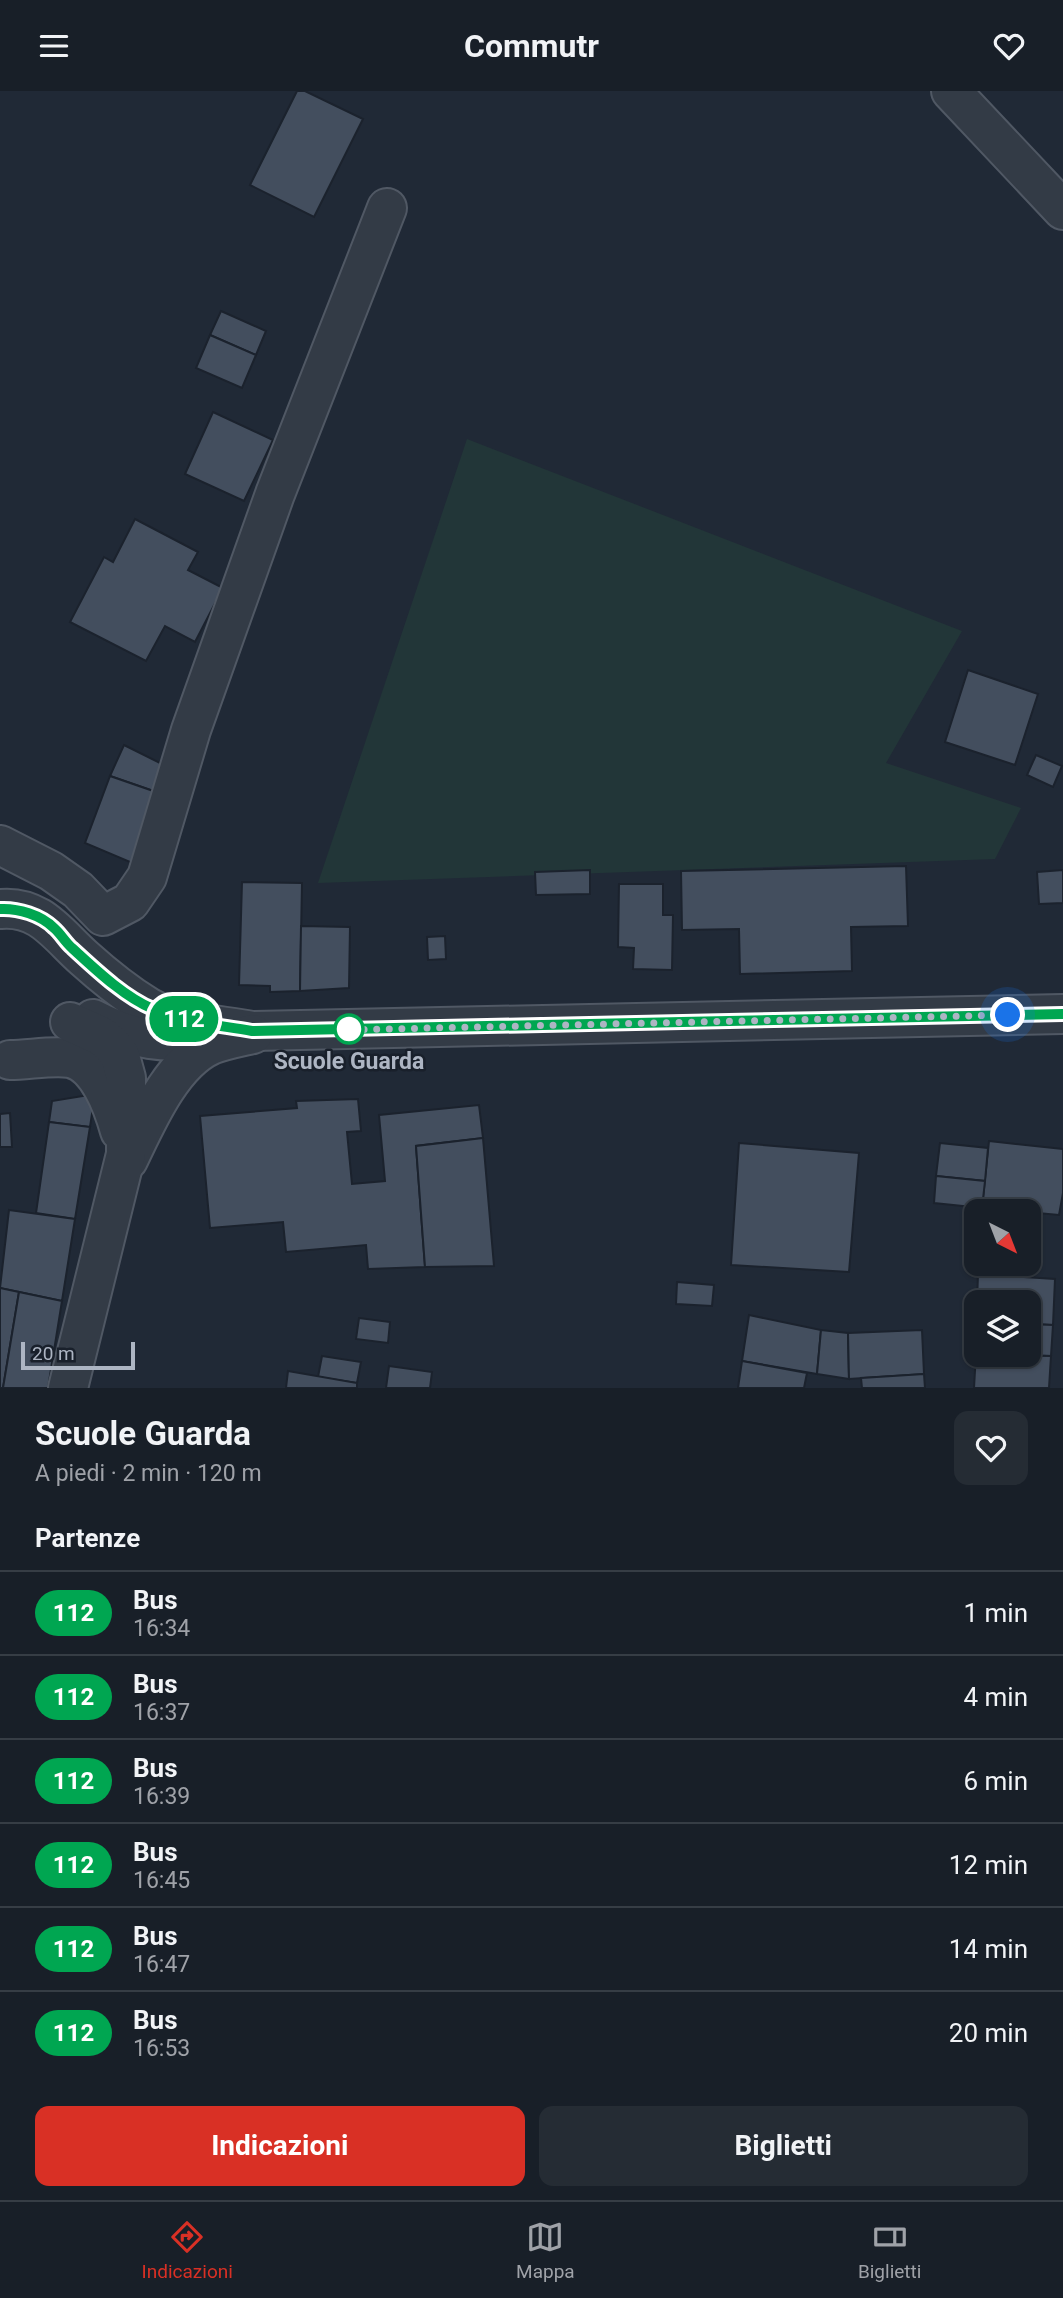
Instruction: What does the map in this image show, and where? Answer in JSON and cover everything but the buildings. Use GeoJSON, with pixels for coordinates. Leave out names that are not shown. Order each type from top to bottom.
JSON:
{"type":"FeatureCollection","features":[{"type":"Feature","properties":{"kind":"street"},"geometry":{"type":"LineString","coordinates":[[951,91],[1063,210]]}},
{"type":"Feature","properties":{"kind":"street"},"geometry":{"type":"LineString","coordinates":[[0,845],[51,871],[78,890],[103,916],[130,902],[147,877],[191,730],[275,494],[387,208]]}},
{"type":"Feature","properties":{"kind":"street"},"geometry":{"type":"LineString","coordinates":[[3,908],[33,914],[54,927],[69,945],[110,981],[150,1008],[173,1017],[257,1031]]}},
{"type":"Feature","properties":{"kind":"street"},"geometry":{"type":"LineString","coordinates":[[5,1060],[30,1055],[48,1046],[73,1016],[80,988],[77,966],[69,945]]}},
{"type":"Feature","properties":{"kind":"street"},"geometry":{"type":"LineString","coordinates":[[73,1016],[134,1037],[181,1042],[257,1031],[1063,1014]]}},
{"type":"Feature","properties":{"kind":"street"},"geometry":{"type":"LineString","coordinates":[[68,1388],[125,1161],[126,1078],[120,1056],[112,1045],[73,1016]]}},
{"type":"Feature","properties":{"kind":"street"},"geometry":{"type":"LineString","coordinates":[[125,1161],[167,1087],[188,1060],[211,1045],[257,1031]]}},
{"type":"Feature","properties":{"kind":"street"},"geometry":{"type":"LineString","coordinates":[[5,1060],[67,1057],[86,1066],[110,1105],[125,1161]]}},
{"type":"Feature","properties":{"kind":"green space"},"geometry":{"type":"Polygon","coordinates":[[[467,439],[962,631],[886,763],[1021,808],[995,859],[318,883],[467,439]]]}},
{"type":"Feature","properties":{"kind":"bus line","name":"112"},"geometry":{"type":"LineString","coordinates":[[0,909],[33,914],[54,927],[69,945],[110,981],[150,1008],[173,1017],[252,1031],[1063,1014]]}},
{"type":"Feature","properties":{"kind":"place","name":"Scuole Guarda"},"geometry":{"type":"Point","coordinates":[349,1029]}},
{"type":"Feature","properties":{"kind":"route"},"geometry":{"type":"LineString","coordinates":[[349,1029],[344,1030],[1008,1015]]}}]}
